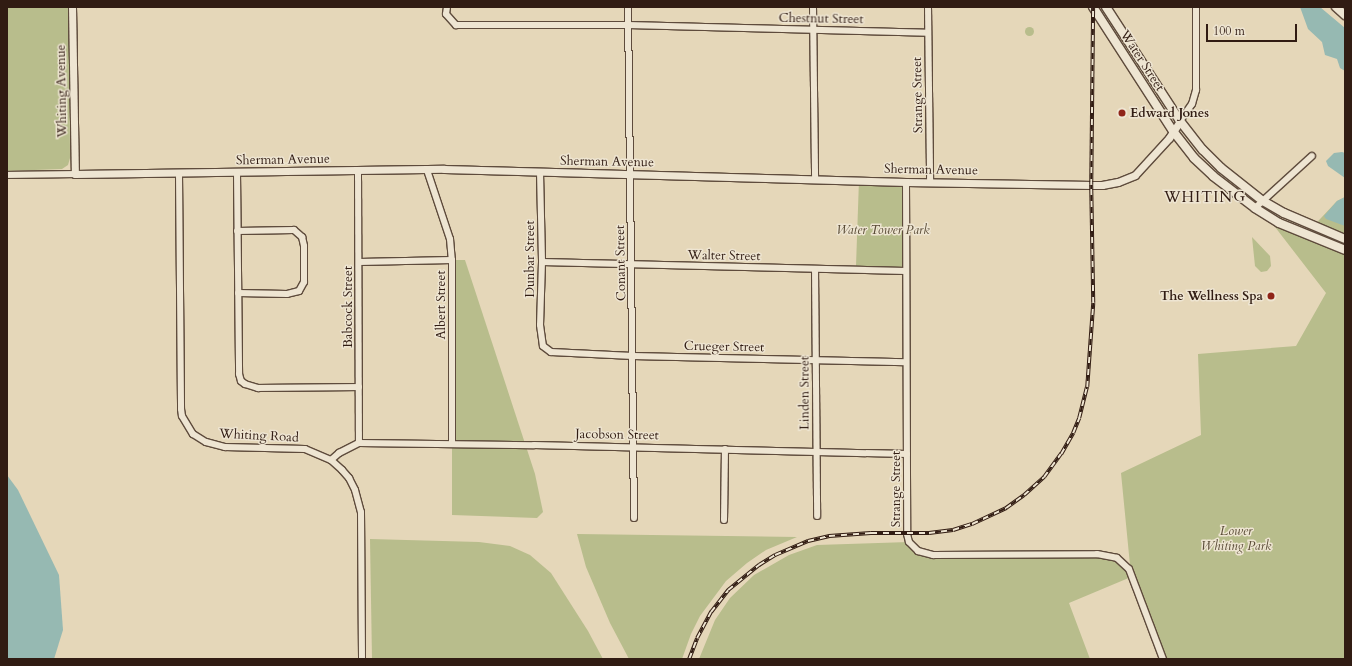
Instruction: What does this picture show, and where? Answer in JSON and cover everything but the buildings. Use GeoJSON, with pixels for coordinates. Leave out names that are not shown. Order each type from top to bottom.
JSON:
{"type":"FeatureCollection","features":[{"type":"Feature","properties":{"kind":"main road","name":"Water Street"},"geometry":{"type":"LineString","coordinates":[[1093,7],[1172,131],[1194,158],[1214,176],[1255,208],[1305,235],[1345,250]]}},
{"type":"Feature","properties":{"kind":"main road","name":"Water Street"},"geometry":{"type":"LineString","coordinates":[[1106,7],[1180,121],[1203,150],[1220,168],[1263,201],[1297,220],[1345,239]]}},
{"type":"Feature","properties":{"kind":"main road"},"geometry":{"type":"LineString","coordinates":[[1336,7],[1345,15]]}},
{"type":"Feature","properties":{"kind":"street","name":"Whiting Avenue"},"geometry":{"type":"LineString","coordinates":[[72,7],[75,174]]}},
{"type":"Feature","properties":{"kind":"street","name":"Chestnut Street"},"geometry":{"type":"LineString","coordinates":[[446,7],[446,14],[456,25],[628,25],[928,33]]}},
{"type":"Feature","properties":{"kind":"street","name":"Conant Street"},"geometry":{"type":"LineString","coordinates":[[628,7],[634,518]]}},
{"type":"Feature","properties":{"kind":"street"},"geometry":{"type":"LineString","coordinates":[[813,7],[815,178]]}},
{"type":"Feature","properties":{"kind":"street","name":"Strange Street"},"geometry":{"type":"LineString","coordinates":[[928,7],[930,182]]}},
{"type":"Feature","properties":{"kind":"street"},"geometry":{"type":"LineString","coordinates":[[1180,121],[1192,104],[1196,90],[1196,7]]}},
{"type":"Feature","properties":{"kind":"street","name":"Sherman Avenue"},"geometry":{"type":"LineString","coordinates":[[7,175],[427,170],[1091,185],[1111,184],[1128,179],[1143,168],[1180,121]]}},
{"type":"Feature","properties":{"kind":"street"},"geometry":{"type":"LineString","coordinates":[[1255,208],[1312,156]]}},
{"type":"Feature","properties":{"kind":"street","name":"Albert Street"},"geometry":{"type":"LineString","coordinates":[[427,170],[450,239],[452,260],[452,443]]}},
{"type":"Feature","properties":{"kind":"street","name":"Babcock Street"},"geometry":{"type":"LineString","coordinates":[[358,171],[359,443]]}},
{"type":"Feature","properties":{"kind":"street","name":"Dunbar Street"},"geometry":{"type":"LineString","coordinates":[[540,172],[542,262],[540,325],[543,346]]}},
{"type":"Feature","properties":{"kind":"street"},"geometry":{"type":"LineString","coordinates":[[237,173],[239,374],[241,380],[245,384],[258,388],[359,387]]}},
{"type":"Feature","properties":{"kind":"street","name":"Whiting Road"},"geometry":{"type":"LineString","coordinates":[[179,174],[180,409],[193,434],[212,444],[225,447],[297,448],[313,452],[331,460],[342,470],[353,485],[361,512],[362,659]]}},
{"type":"Feature","properties":{"kind":"street","name":"Strange Street"},"geometry":{"type":"LineString","coordinates":[[906,182],[907,534],[909,542],[914,548],[922,553],[934,555],[1097,554],[1117,558],[1129,570],[1162,659]]}},
{"type":"Feature","properties":{"kind":"street"},"geometry":{"type":"LineString","coordinates":[[237,231],[294,230],[302,237],[304,246],[304,282],[300,291],[287,294],[238,293]]}},
{"type":"Feature","properties":{"kind":"street"},"geometry":{"type":"LineString","coordinates":[[359,262],[452,260]]}},
{"type":"Feature","properties":{"kind":"street","name":"Walter Street"},"geometry":{"type":"LineString","coordinates":[[542,262],[906,270]]}},
{"type":"Feature","properties":{"kind":"street","name":"Linden Street"},"geometry":{"type":"LineString","coordinates":[[815,269],[816,516]]}},
{"type":"Feature","properties":{"kind":"street","name":"Crueger Street"},"geometry":{"type":"LineString","coordinates":[[543,346],[551,352],[560,354],[906,362]]}},
{"type":"Feature","properties":{"kind":"street","name":"Jacobson Street"},"geometry":{"type":"LineString","coordinates":[[331,460],[339,453],[359,443],[452,443],[907,454]]}},
{"type":"Feature","properties":{"kind":"street"},"geometry":{"type":"LineString","coordinates":[[724,520],[725,449]]}},
{"type":"Feature","properties":{"kind":"green space"},"geometry":{"type":"Polygon","coordinates":[[[7,7],[69,7],[70,158],[68,165],[62,169],[7,171],[7,7]]]}},
{"type":"Feature","properties":{"kind":"green space"},"geometry":{"type":"Polygon","coordinates":[[[1027,27],[1031,27],[1033,31],[1031,35],[1027,35],[1025,33],[1025,29],[1027,27]]]}},
{"type":"Feature","properties":{"kind":"green space","name":"Water Tower Park"},"geometry":{"type":"Polygon","coordinates":[[[859,180],[906,182],[903,272],[856,270],[859,180]]]}},
{"type":"Feature","properties":{"kind":"green space","name":"Lower Whiting Park"},"geometry":{"type":"Polygon","coordinates":[[[1345,197],[1345,659],[1163,659],[1131,577],[1069,603],[1090,659],[699,659],[715,620],[730,598],[754,575],[789,555],[817,545],[909,542],[922,553],[1112,556],[1129,569],[1130,565],[1121,473],[1201,435],[1198,354],[1296,346],[1326,293],[1265,214],[1305,235],[1337,201],[1345,197]]]}},
{"type":"Feature","properties":{"kind":"green space"},"geometry":{"type":"Polygon","coordinates":[[[1252,237],[1270,256],[1271,266],[1267,271],[1261,272],[1255,266],[1252,237]]]}},
{"type":"Feature","properties":{"kind":"green space"},"geometry":{"type":"Polygon","coordinates":[[[452,260],[465,260],[535,474],[543,512],[537,518],[452,515],[452,260]]]}},
{"type":"Feature","properties":{"kind":"green space"},"geometry":{"type":"Polygon","coordinates":[[[577,534],[797,537],[766,550],[747,563],[726,581],[700,616],[691,634],[682,659],[629,659],[610,623],[586,567],[577,534]]]}},
{"type":"Feature","properties":{"kind":"green space"},"geometry":{"type":"Polygon","coordinates":[[[370,539],[479,542],[510,546],[530,555],[551,573],[588,631],[603,659],[372,659],[370,539]]]}},
{"type":"Feature","properties":{"kind":"water"},"geometry":{"type":"Polygon","coordinates":[[[1300,7],[1320,7],[1345,28],[1345,71],[1340,68],[1337,59],[1325,55],[1322,42],[1308,29],[1300,7]]]}},
{"type":"Feature","properties":{"kind":"water"},"geometry":{"type":"Polygon","coordinates":[[[1334,153],[1345,153],[1345,178],[1328,166],[1326,161],[1334,153]]]}},
{"type":"Feature","properties":{"kind":"water"},"geometry":{"type":"Polygon","coordinates":[[[1345,197],[1345,226],[1326,219],[1324,216],[1337,201],[1345,197]]]}},
{"type":"Feature","properties":{"kind":"water"},"geometry":{"type":"Polygon","coordinates":[[[7,475],[18,490],[59,575],[63,630],[54,659],[7,659],[7,475]]]}},
{"type":"Feature","properties":{"kind":"railway"},"geometry":{"type":"LineString","coordinates":[[689,659],[697,638],[711,612],[728,590],[759,565],[775,555],[808,541],[829,536],[871,533],[929,533],[953,530],[972,524],[1006,508],[1024,495],[1044,477],[1061,454],[1073,433],[1079,418],[1087,387],[1093,303],[1091,185],[1093,7]]}},
{"type":"Feature","properties":{"kind":"place","name":"Edward Jones"},"geometry":{"type":"Point","coordinates":[1122,113]}},
{"type":"Feature","properties":{"kind":"place","name":"The Wellness Spa"},"geometry":{"type":"Point","coordinates":[1271,296]}},
{"type":"Feature","properties":{"kind":"district","name":"WHITING"},"geometry":{"type":"Point","coordinates":[1205,198]}}]}
